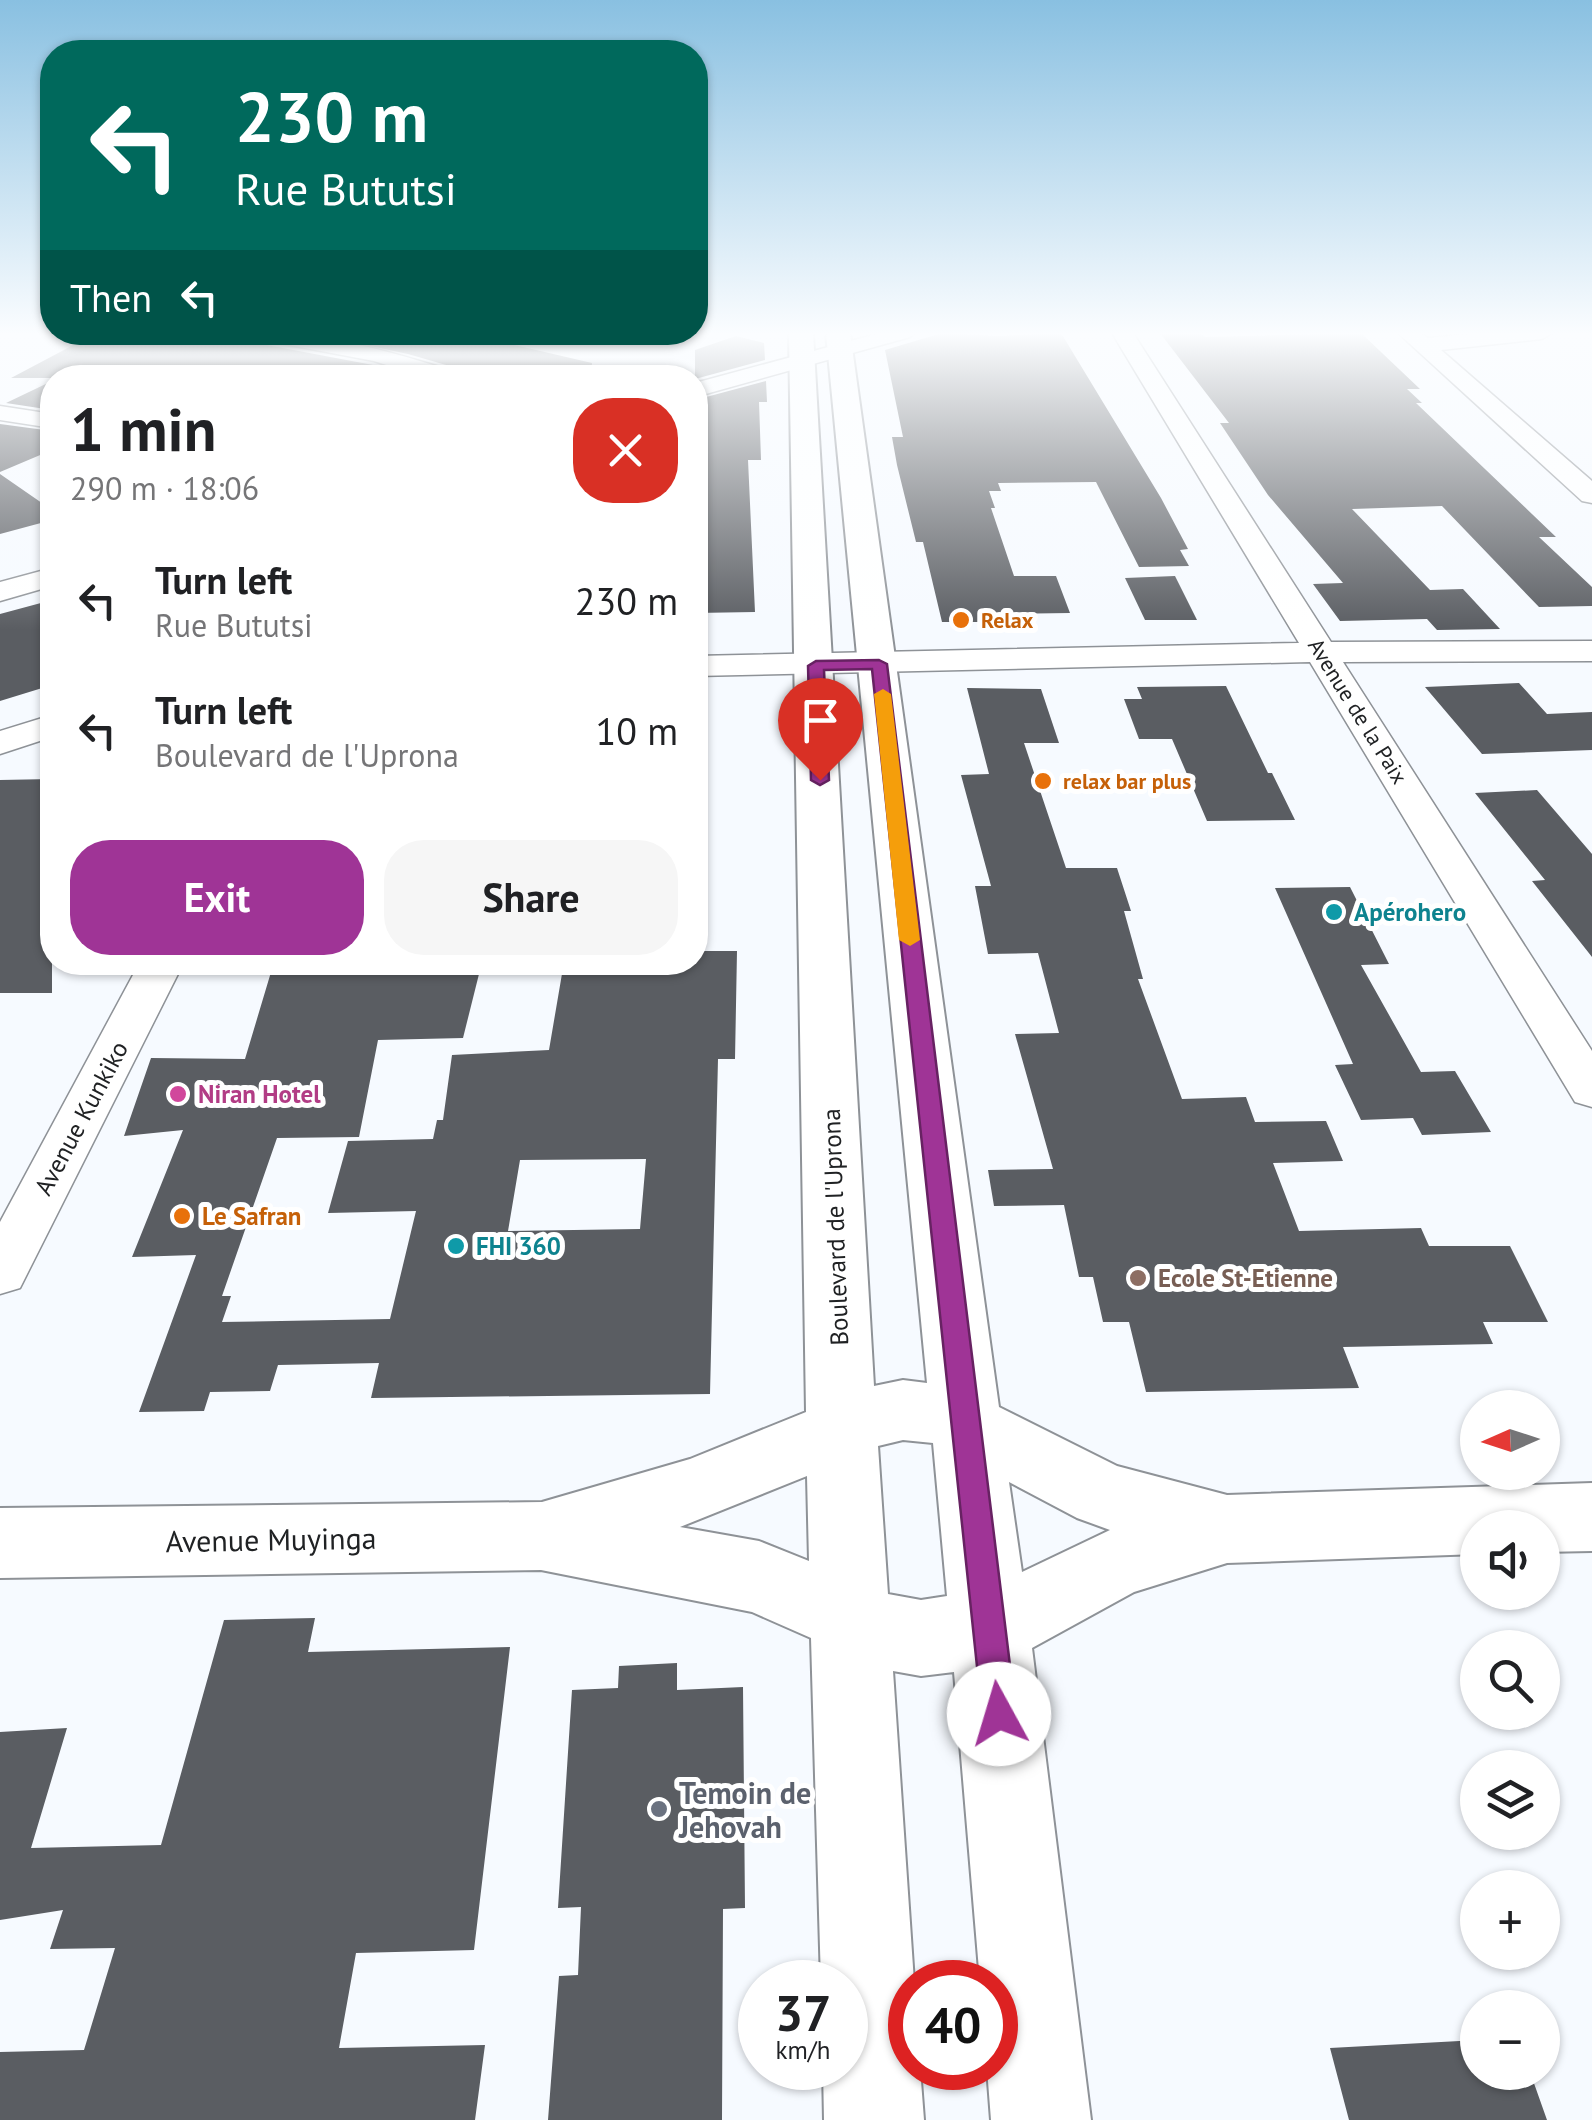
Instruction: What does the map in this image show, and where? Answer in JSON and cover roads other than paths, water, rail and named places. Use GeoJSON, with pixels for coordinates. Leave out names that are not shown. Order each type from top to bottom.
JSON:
{"type":"FeatureCollection","features":[{"type":"Feature","properties":{"kind":"street","name":"Boulevard de l'Uprona"},"geometry":{"type":"LineString","coordinates":[[819,432],[816,666],[841,1428],[874,2120]]}},
{"type":"Feature","properties":{"kind":"street"},"geometry":{"type":"LineString","coordinates":[[837,432],[879,664],[963,1423],[990,1629],[1041,2120]]}},
{"type":"Feature","properties":{"kind":"street","name":"Avenue de la Paix"},"geometry":{"type":"LineString","coordinates":[[1185,432],[1592,1090]]}},
{"type":"Feature","properties":{"kind":"street"},"geometry":{"type":"LineString","coordinates":[[1521,432],[1592,495]]}},
{"type":"Feature","properties":{"kind":"street"},"geometry":{"type":"LineString","coordinates":[[0,592],[40,580]]}},
{"type":"Feature","properties":{"kind":"street"},"geometry":{"type":"LineString","coordinates":[[708,666],[1592,650]]}},
{"type":"Feature","properties":{"kind":"street"},"geometry":{"type":"LineString","coordinates":[[0,743],[40,730]]}},
{"type":"Feature","properties":{"kind":"street","name":"Avenue Kunkiko"},"geometry":{"type":"LineString","coordinates":[[0,1273],[155,975]]}},
{"type":"Feature","properties":{"kind":"street","name":"Avenue Muyinga"},"geometry":{"type":"LineString","coordinates":[[541,1536],[698,1489],[841,1428],[903,1410],[940,1414],[963,1423],[1109,1529]]}},
{"type":"Feature","properties":{"kind":"street"},"geometry":{"type":"LineString","coordinates":[[990,1629],[1109,1529],[1592,1517]]}},
{"type":"Feature","properties":{"kind":"street","name":"Avenue Muyinga"},"geometry":{"type":"LineString","coordinates":[[0,1543],[541,1536],[759,1577],[882,1631],[922,1638],[990,1629]]}},
{"type":"Feature","properties":{"kind":"place","name":"Relax"},"geometry":{"type":"Point","coordinates":[961,620]}},
{"type":"Feature","properties":{"kind":"place","name":"relax bar plus"},"geometry":{"type":"Point","coordinates":[1043,781]}},
{"type":"Feature","properties":{"kind":"place","name":"Apérohero"},"geometry":{"type":"Point","coordinates":[1334,912]}},
{"type":"Feature","properties":{"kind":"place","name":"Niran Hotel"},"geometry":{"type":"Point","coordinates":[178,1094]}},
{"type":"Feature","properties":{"kind":"place","name":"Le Safran"},"geometry":{"type":"Point","coordinates":[182,1216]}},
{"type":"Feature","properties":{"kind":"place","name":"FHI 360"},"geometry":{"type":"Point","coordinates":[456,1246]}},
{"type":"Feature","properties":{"kind":"place","name":"Ecole St-Etienne"},"geometry":{"type":"Point","coordinates":[1138,1278]}},
{"type":"Feature","properties":{"kind":"place","name":"Temoin de Jehovah"},"geometry":{"type":"Point","coordinates":[659,1809]}}]}
